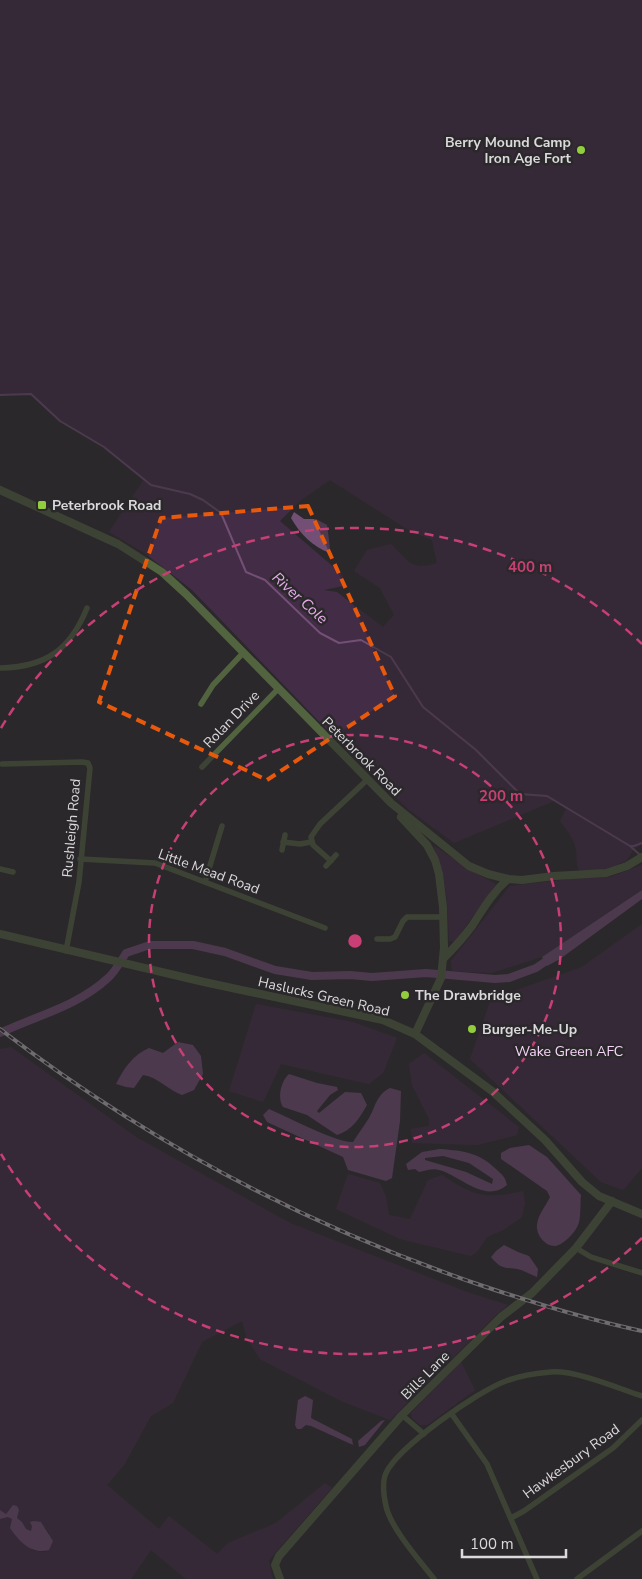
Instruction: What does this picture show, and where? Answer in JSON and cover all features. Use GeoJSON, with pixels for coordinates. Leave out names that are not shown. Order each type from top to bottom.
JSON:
{"type":"FeatureCollection","features":[{"type":"Feature","properties":{"kind":"street","name":"Peterbrook Road"},"geometry":{"type":"LineString","coordinates":[[0,490],[101,535],[162,572],[186,594],[391,803],[469,866],[488,874],[522,880],[606,873],[627,866],[642,856]]}},
{"type":"Feature","properties":{"kind":"street"},"geometry":{"type":"LineString","coordinates":[[0,668],[9,668],[44,660],[57,651],[71,639],[79,626],[86,608]]}},
{"type":"Feature","properties":{"kind":"street"},"geometry":{"type":"LineString","coordinates":[[200,704],[213,685],[243,653]]}},
{"type":"Feature","properties":{"kind":"street","name":"Rolan Drive"},"geometry":{"type":"LineString","coordinates":[[202,767],[278,688]]}},
{"type":"Feature","properties":{"kind":"street","name":"Rushleigh Road"},"geometry":{"type":"LineString","coordinates":[[2,764],[82,762],[88,763],[90,768],[79,882],[66,951]]}},
{"type":"Feature","properties":{"kind":"street"},"geometry":{"type":"LineString","coordinates":[[330,861],[312,845],[311,837],[314,831],[367,780]]}},
{"type":"Feature","properties":{"kind":"street"},"geometry":{"type":"LineString","coordinates":[[391,803],[427,844],[435,860],[439,874],[444,917],[444,958],[441,974],[415,1034]]}},
{"type":"Feature","properties":{"kind":"street"},"geometry":{"type":"LineString","coordinates":[[205,882],[222,826]]}},
{"type":"Feature","properties":{"kind":"street"},"geometry":{"type":"LineString","coordinates":[[282,850],[285,835]]}},
{"type":"Feature","properties":{"kind":"street"},"geometry":{"type":"LineString","coordinates":[[283,842],[300,844],[311,842]]}},
{"type":"Feature","properties":{"kind":"street"},"geometry":{"type":"LineString","coordinates":[[326,866],[336,855]]}},
{"type":"Feature","properties":{"kind":"street","name":"Little Mead Road"},"geometry":{"type":"LineString","coordinates":[[80,859],[155,863],[325,928]]}},
{"type":"Feature","properties":{"kind":"street"},"geometry":{"type":"LineString","coordinates":[[1,871],[13,872]]}},
{"type":"Feature","properties":{"kind":"street"},"geometry":{"type":"LineString","coordinates":[[444,958],[456,947],[473,924],[485,903],[508,879]]}},
{"type":"Feature","properties":{"kind":"street"},"geometry":{"type":"LineString","coordinates":[[376,938],[390,939],[395,937],[403,921],[407,918],[444,917]]}},
{"type":"Feature","properties":{"kind":"street","name":"Haslucks Green Road"},"geometry":{"type":"LineString","coordinates":[[0,934],[204,982],[383,1020],[415,1034],[492,1091],[545,1140],[582,1182],[599,1196],[642,1214]]}},
{"type":"Feature","properties":{"kind":"street","name":"Bills Lane"},"geometry":{"type":"LineString","coordinates":[[280,1579],[275,1565],[279,1556],[402,1415],[501,1317],[532,1293],[576,1248],[612,1201]]}},
{"type":"Feature","properties":{"kind":"street"},"geometry":{"type":"LineString","coordinates":[[576,1248],[591,1256],[642,1273]]}},
{"type":"Feature","properties":{"kind":"street"},"geometry":{"type":"LineString","coordinates":[[434,1579],[391,1521],[386,1509],[384,1496],[386,1473],[395,1459],[451,1413],[489,1388],[507,1380],[551,1372],[571,1373],[642,1396]]}},
{"type":"Feature","properties":{"kind":"street"},"geometry":{"type":"LineString","coordinates":[[451,1413],[487,1464],[538,1579]]}},
{"type":"Feature","properties":{"kind":"street"},"geometry":{"type":"LineString","coordinates":[[402,1415],[424,1434]]}},
{"type":"Feature","properties":{"kind":"street","name":"Hawkesbury Road"},"geometry":{"type":"LineString","coordinates":[[511,1518],[524,1511],[613,1448],[642,1420]]}},
{"type":"Feature","properties":{"kind":"street"},"geometry":{"type":"LineString","coordinates":[[576,1579],[642,1531]]}},
{"type":"Feature","properties":{"kind":"highlighted area"},"geometry":{"type":"Polygon","coordinates":[[[308,506],[395,696],[267,780],[99,702],[161,518],[308,506]]]}},
{"type":"Feature","properties":{"kind":"green space"},"geometry":{"type":"Polygon","coordinates":[[[0,0],[642,0],[642,844],[633,850],[627,860],[614,866],[600,870],[579,870],[574,843],[560,821],[566,809],[554,801],[454,843],[408,809],[335,738],[192,590],[143,552],[109,532],[144,479],[104,447],[60,421],[31,394],[0,395],[0,0]],[[330,480],[301,500],[280,521],[343,575],[343,586],[324,590],[337,592],[383,627],[394,615],[380,588],[354,571],[367,550],[391,544],[411,563],[421,566],[437,563],[432,540],[410,531],[330,480]]]}},
{"type":"Feature","properties":{"kind":"green space"},"geometry":{"type":"Polygon","coordinates":[[[434,846],[475,873],[496,884],[455,941],[449,941],[445,886],[434,846]]]}},
{"type":"Feature","properties":{"kind":"green space"},"geometry":{"type":"Polygon","coordinates":[[[642,865],[642,890],[542,957],[491,973],[452,971],[451,961],[510,886],[571,879],[611,877],[642,865]]]}},
{"type":"Feature","properties":{"kind":"green space","name":"Wake Green AFC"},"geometry":{"type":"Polygon","coordinates":[[[642,924],[642,1168],[623,1190],[601,1182],[470,1059],[491,999],[582,967],[642,924]]]}},
{"type":"Feature","properties":{"kind":"green space"},"geometry":{"type":"Polygon","coordinates":[[[256,1004],[353,1022],[397,1038],[383,1073],[369,1084],[281,1064],[263,1102],[229,1091],[256,1004]]]}},
{"type":"Feature","properties":{"kind":"green space"},"geometry":{"type":"Polygon","coordinates":[[[11,1047],[136,1137],[290,1223],[467,1292],[508,1305],[390,1420],[341,1401],[260,1359],[247,1339],[242,1321],[202,1342],[173,1403],[151,1416],[124,1465],[107,1485],[159,1529],[169,1516],[217,1554],[228,1543],[276,1523],[325,1483],[332,1488],[269,1560],[274,1579],[186,1579],[151,1550],[131,1579],[0,1579],[0,1519],[8,1517],[12,1519],[10,1528],[23,1544],[34,1551],[46,1552],[49,1533],[41,1522],[32,1526],[31,1531],[25,1529],[22,1522],[17,1518],[19,1510],[9,1509],[6,1514],[0,1510],[0,1049],[11,1047]]]}},
{"type":"Feature","properties":{"kind":"green space"},"geometry":{"type":"Polygon","coordinates":[[[424,1053],[519,1127],[517,1135],[477,1145],[412,1143],[411,1129],[429,1126],[429,1119],[412,1085],[409,1064],[424,1053]]]}},
{"type":"Feature","properties":{"kind":"green space"},"geometry":{"type":"Polygon","coordinates":[[[348,1174],[380,1183],[386,1197],[389,1215],[410,1219],[428,1180],[442,1175],[471,1192],[480,1194],[499,1195],[523,1191],[525,1203],[522,1217],[503,1230],[487,1237],[477,1252],[471,1256],[400,1239],[336,1209],[348,1174]]]}},
{"type":"Feature","properties":{"kind":"green space"},"geometry":{"type":"Polygon","coordinates":[[[461,1362],[475,1390],[427,1425],[420,1425],[412,1418],[411,1413],[461,1362]]]}},
{"type":"Feature","properties":{"kind":"shaded area"},"geometry":{"type":"Polygon","coordinates":[[[294,512],[304,519],[316,519],[327,525],[330,553],[313,544],[303,535],[291,518],[294,512]]]}},
{"type":"Feature","properties":{"kind":"shaded area"},"geometry":{"type":"Polygon","coordinates":[[[642,890],[642,899],[560,959],[547,966],[542,957],[642,890]]]}},
{"type":"Feature","properties":{"kind":"shaded area"},"geometry":{"type":"Polygon","coordinates":[[[178,1042],[193,1045],[201,1056],[203,1074],[194,1090],[182,1095],[153,1078],[143,1075],[134,1088],[116,1084],[122,1073],[138,1054],[149,1048],[163,1053],[178,1042]]]}},
{"type":"Feature","properties":{"kind":"shaded area"},"geometry":{"type":"Polygon","coordinates":[[[289,1074],[337,1087],[338,1090],[330,1095],[317,1111],[319,1113],[345,1092],[361,1093],[367,1105],[355,1123],[337,1135],[307,1115],[283,1107],[280,1099],[281,1090],[289,1074]]]}},
{"type":"Feature","properties":{"kind":"shaded area"},"geometry":{"type":"Polygon","coordinates":[[[390,1088],[401,1091],[400,1121],[392,1178],[386,1181],[348,1170],[343,1157],[267,1122],[263,1115],[269,1109],[324,1134],[353,1142],[369,1118],[379,1097],[390,1088]]]}},
{"type":"Feature","properties":{"kind":"shaded area"},"geometry":{"type":"Polygon","coordinates":[[[529,1145],[547,1157],[581,1195],[578,1226],[570,1237],[559,1245],[555,1246],[544,1242],[539,1236],[537,1228],[539,1217],[550,1197],[547,1191],[501,1159],[501,1153],[510,1148],[529,1145]]]}},
{"type":"Feature","properties":{"kind":"shaded area"},"geometry":{"type":"Polygon","coordinates":[[[440,1149],[470,1153],[483,1159],[502,1174],[507,1185],[498,1190],[481,1190],[439,1170],[432,1169],[419,1172],[415,1169],[408,1170],[406,1164],[422,1152],[440,1149]],[[443,1156],[425,1158],[425,1160],[466,1172],[492,1184],[493,1179],[469,1163],[443,1156]]]}},
{"type":"Feature","properties":{"kind":"shaded area"},"geometry":{"type":"Polygon","coordinates":[[[504,1245],[529,1256],[538,1269],[537,1277],[521,1270],[502,1267],[495,1262],[491,1257],[504,1245]]]}},
{"type":"Feature","properties":{"kind":"shaded area"},"geometry":{"type":"Polygon","coordinates":[[[305,1396],[313,1400],[311,1418],[352,1439],[353,1445],[311,1426],[306,1425],[301,1429],[297,1429],[295,1425],[298,1400],[305,1396]]]}},
{"type":"Feature","properties":{"kind":"shaded area"},"geometry":{"type":"Polygon","coordinates":[[[385,1420],[365,1445],[359,1447],[358,1441],[381,1421],[385,1420]]]}},
{"type":"Feature","properties":{"kind":"shaded area"},"geometry":{"type":"Polygon","coordinates":[[[13,1505],[17,1506],[19,1510],[17,1518],[26,1529],[31,1531],[32,1526],[30,1522],[41,1522],[53,1541],[49,1550],[31,1549],[26,1546],[10,1528],[12,1519],[8,1517],[0,1519],[0,1510],[6,1514],[13,1505]]]}},
{"type":"Feature","properties":{"kind":"waterway","name":"River Cole"},"geometry":{"type":"LineString","coordinates":[[0,395],[31,394],[60,421],[104,447],[151,485],[190,494],[203,500],[221,513],[246,572],[265,580],[320,633],[339,643],[361,640],[391,657],[423,707],[476,750],[520,794],[547,796],[630,846],[639,854]]}},
{"type":"Feature","properties":{"kind":"waterway"},"geometry":{"type":"LineString","coordinates":[[630,846],[642,843]]}},
{"type":"Feature","properties":{"kind":"waterway"},"geometry":{"type":"LineString","coordinates":[[0,1033],[56,1010],[84,996],[111,976],[126,953],[150,945],[193,945],[225,952],[275,970],[312,976],[350,975],[372,977],[426,973],[495,979],[509,978],[536,968],[552,957]]}},
{"type":"Feature","properties":{"kind":"railway"},"geometry":{"type":"LineString","coordinates":[[0,1029],[56,1070],[113,1108],[232,1178],[294,1209],[357,1238],[421,1264],[486,1287],[524,1300],[642,1331]]}},
{"type":"Feature","properties":{"kind":"place","name":"Berry Mound Camp Iron Age Fort"},"geometry":{"type":"Point","coordinates":[581,150]}},
{"type":"Feature","properties":{"kind":"place","name":"Peterbrook Road"},"geometry":{"type":"Point","coordinates":[42,505]}},
{"type":"Feature","properties":{"kind":"place","name":"The Drawbridge"},"geometry":{"type":"Point","coordinates":[405,995]}},
{"type":"Feature","properties":{"kind":"place","name":"Burger-Me-Up"},"geometry":{"type":"Point","coordinates":[472,1029]}}]}
